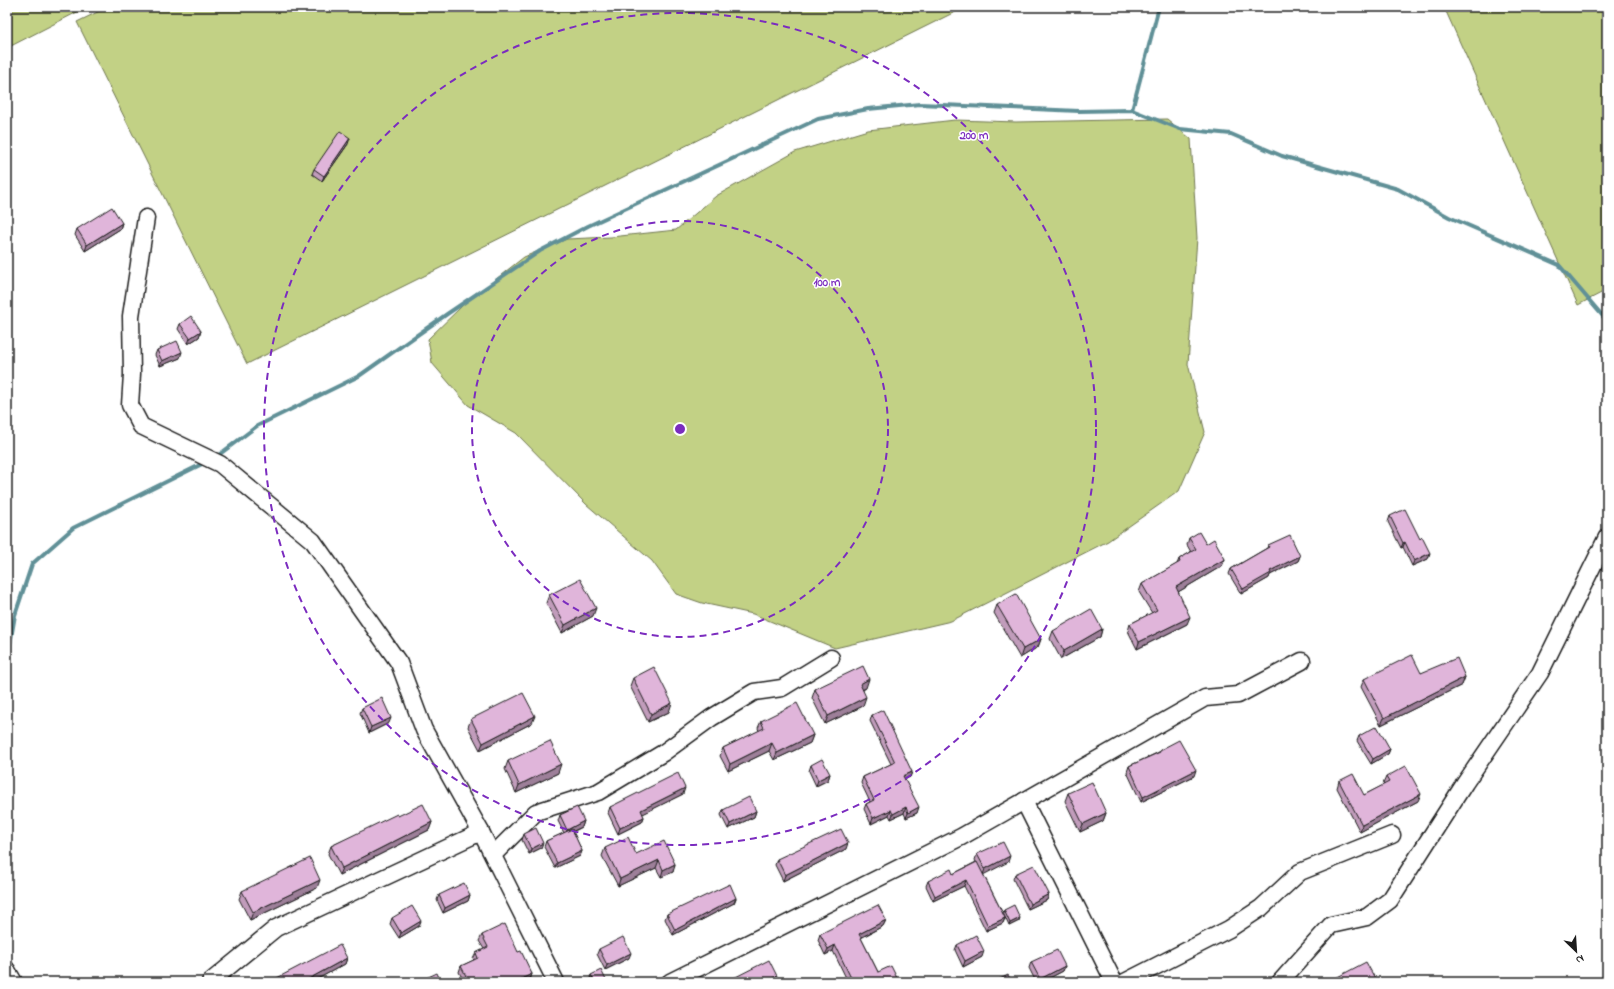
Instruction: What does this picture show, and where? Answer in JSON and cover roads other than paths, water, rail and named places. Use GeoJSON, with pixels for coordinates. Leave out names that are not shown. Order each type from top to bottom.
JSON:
{"type":"FeatureCollection","features":[{"type":"Feature","properties":{"kind":"street"},"geometry":{"type":"LineString","coordinates":[[146,218],[131,316],[132,374],[130,405],[141,426],[220,464],[313,541],[399,663],[424,730],[481,832],[556,982]]}},
{"type":"Feature","properties":{"kind":"street"},"geometry":{"type":"LineString","coordinates":[[1280,982],[1331,925],[1367,917],[1390,900],[1465,783],[1540,673],[1607,537]]}},
{"type":"Feature","properties":{"kind":"street"},"geometry":{"type":"LineString","coordinates":[[493,855],[536,812],[598,792],[663,753],[712,718],[754,692],[782,688],[831,658]]}},
{"type":"Feature","properties":{"kind":"street"},"geometry":{"type":"LineString","coordinates":[[670,982],[961,836],[1205,698],[1238,695],[1302,661]]}},
{"type":"Feature","properties":{"kind":"street"},"geometry":{"type":"LineString","coordinates":[[1024,801],[1114,982]]}},
{"type":"Feature","properties":{"kind":"street"},"geometry":{"type":"LineString","coordinates":[[210,982],[276,928],[481,832]]}},
{"type":"Feature","properties":{"kind":"street"},"geometry":{"type":"LineString","coordinates":[[1125,982],[1229,929],[1261,908],[1300,872],[1392,835]]}},
{"type":"Feature","properties":{"kind":"street"},"geometry":{"type":"LineString","coordinates":[[7,970],[14,982]]}},
{"type":"Feature","properties":{"kind":"waterway"},"geometry":{"type":"LineString","coordinates":[[1132,110],[1159,7]]}},
{"type":"Feature","properties":{"kind":"waterway"},"geometry":{"type":"LineString","coordinates":[[216,457],[257,426],[359,376],[540,251],[588,226],[818,119],[868,109],[920,104],[1079,111],[1132,110],[1180,129],[1231,134],[1282,156],[1398,189],[1449,217],[1559,265],[1607,321]]}},
{"type":"Feature","properties":{"kind":"waterway"},"geometry":{"type":"LineString","coordinates":[[7,662],[15,615],[32,564],[73,528],[206,462]]}}]}
